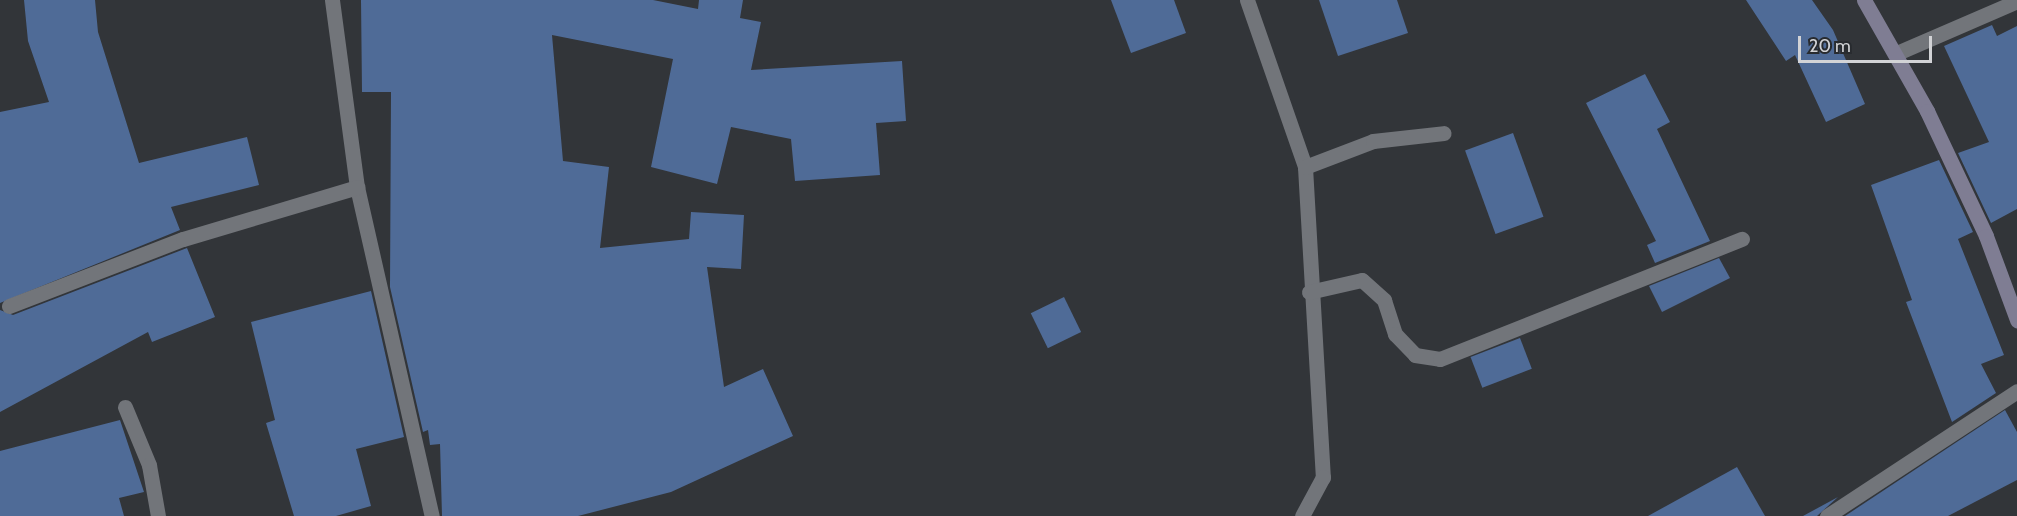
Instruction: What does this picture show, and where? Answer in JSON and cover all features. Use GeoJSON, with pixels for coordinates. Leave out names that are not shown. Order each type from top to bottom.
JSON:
{"type":"FeatureCollection","features":[{"type":"Feature","properties":{"kind":"street"},"geometry":{"type":"LineString","coordinates":[[332,0],[357,187],[432,516]]}},
{"type":"Feature","properties":{"kind":"street"},"geometry":{"type":"LineString","coordinates":[[1247,0],[1305,167],[1309,292],[1323,477],[1307,511]]}},
{"type":"Feature","properties":{"kind":"street"},"geometry":{"type":"LineString","coordinates":[[1864,0],[1898,53],[1986,236],[2017,320]]}},
{"type":"Feature","properties":{"kind":"street"},"geometry":{"type":"LineString","coordinates":[[1898,53],[2017,1]]}},
{"type":"Feature","properties":{"kind":"street"},"geometry":{"type":"LineString","coordinates":[[1305,167],[1373,141],[1444,134]]}},
{"type":"Feature","properties":{"kind":"street"},"geometry":{"type":"LineString","coordinates":[[9,306],[183,239],[357,187]]}},
{"type":"Feature","properties":{"kind":"street"},"geometry":{"type":"LineString","coordinates":[[1309,292],[1362,280],[1383,300],[1395,334],[1415,355],[1440,359],[1742,239]]}},
{"type":"Feature","properties":{"kind":"street"},"geometry":{"type":"LineString","coordinates":[[1827,516],[2017,391]]}},
{"type":"Feature","properties":{"kind":"street"},"geometry":{"type":"LineString","coordinates":[[125,407],[149,465],[158,516]]}},
{"type":"Feature","properties":{"kind":"building"},"geometry":{"type":"Polygon","coordinates":[[[24,0],[95,0],[98,32],[139,163],[247,137],[259,185],[171,207],[180,230],[0,303],[0,112],[49,102],[28,41],[24,0]]]}},
{"type":"Feature","properties":{"kind":"building"},"geometry":{"type":"Polygon","coordinates":[[[361,0],[653,0],[698,9],[699,0],[743,0],[740,18],[761,22],[751,70],[902,61],[906,121],[876,123],[880,175],[795,181],[791,139],[731,127],[717,184],[651,167],[673,59],[552,35],[563,161],[609,167],[600,248],[689,239],[691,212],[744,215],[741,269],[707,267],[724,387],[763,369],[793,436],[671,492],[578,516],[442,516],[440,444],[430,445],[428,430],[423,432],[390,287],[391,92],[362,92],[361,0]]]}},
{"type":"Feature","properties":{"kind":"building"},"geometry":{"type":"Polygon","coordinates":[[[1111,0],[1174,0],[1186,33],[1131,53],[1111,0]]]}},
{"type":"Feature","properties":{"kind":"building"},"geometry":{"type":"Polygon","coordinates":[[[1319,0],[1397,0],[1408,33],[1338,56],[1319,0]]]}},
{"type":"Feature","properties":{"kind":"building"},"geometry":{"type":"Polygon","coordinates":[[[1746,0],[1812,0],[1833,30],[1865,104],[1826,122],[1795,55],[1786,61],[1746,0]]]}},
{"type":"Feature","properties":{"kind":"building"},"geometry":{"type":"Polygon","coordinates":[[[1992,25],[1997,36],[2017,26],[2017,209],[1991,223],[1958,153],[1989,142],[1944,46],[1992,25]]]}},
{"type":"Feature","properties":{"kind":"building"},"geometry":{"type":"Polygon","coordinates":[[[1645,74],[1670,122],[1657,129],[1710,241],[1655,263],[1647,245],[1656,241],[1586,103],[1645,74]]]}},
{"type":"Feature","properties":{"kind":"building"},"geometry":{"type":"Polygon","coordinates":[[[1513,133],[1543,217],[1496,234],[1465,150],[1513,133]]]}},
{"type":"Feature","properties":{"kind":"building"},"geometry":{"type":"Polygon","coordinates":[[[1939,160],[1973,232],[1958,239],[2004,355],[1981,364],[1996,393],[1952,422],[1906,302],[1912,300],[1871,185],[1939,160]]]}},
{"type":"Feature","properties":{"kind":"building"},"geometry":{"type":"Polygon","coordinates":[[[187,248],[215,317],[152,342],[148,332],[0,412],[0,310],[13,315],[187,248]]]}},
{"type":"Feature","properties":{"kind":"building"},"geometry":{"type":"Polygon","coordinates":[[[1719,258],[1730,278],[1662,312],[1649,286],[1719,258]]]}},
{"type":"Feature","properties":{"kind":"building"},"geometry":{"type":"Polygon","coordinates":[[[371,291],[404,437],[356,449],[371,506],[336,516],[294,516],[266,423],[275,420],[251,322],[371,291]]]}},
{"type":"Feature","properties":{"kind":"building"},"geometry":{"type":"Polygon","coordinates":[[[1064,297],[1081,332],[1048,348],[1031,313],[1064,297]]]}},
{"type":"Feature","properties":{"kind":"building"},"geometry":{"type":"Polygon","coordinates":[[[1520,338],[1532,369],[1482,388],[1471,357],[1520,338]]]}},
{"type":"Feature","properties":{"kind":"building"},"geometry":{"type":"Polygon","coordinates":[[[2005,410],[2017,432],[2017,480],[1948,516],[1845,516],[2005,410]]]}},
{"type":"Feature","properties":{"kind":"building"},"geometry":{"type":"Polygon","coordinates":[[[120,420],[144,492],[119,498],[124,516],[0,516],[0,451],[120,420]]]}},
{"type":"Feature","properties":{"kind":"building"},"geometry":{"type":"Polygon","coordinates":[[[1737,467],[1765,516],[1648,516],[1737,467]]]}},
{"type":"Feature","properties":{"kind":"building"},"geometry":{"type":"Polygon","coordinates":[[[1838,497],[1817,516],[1803,516],[1838,497]]]}}]}
